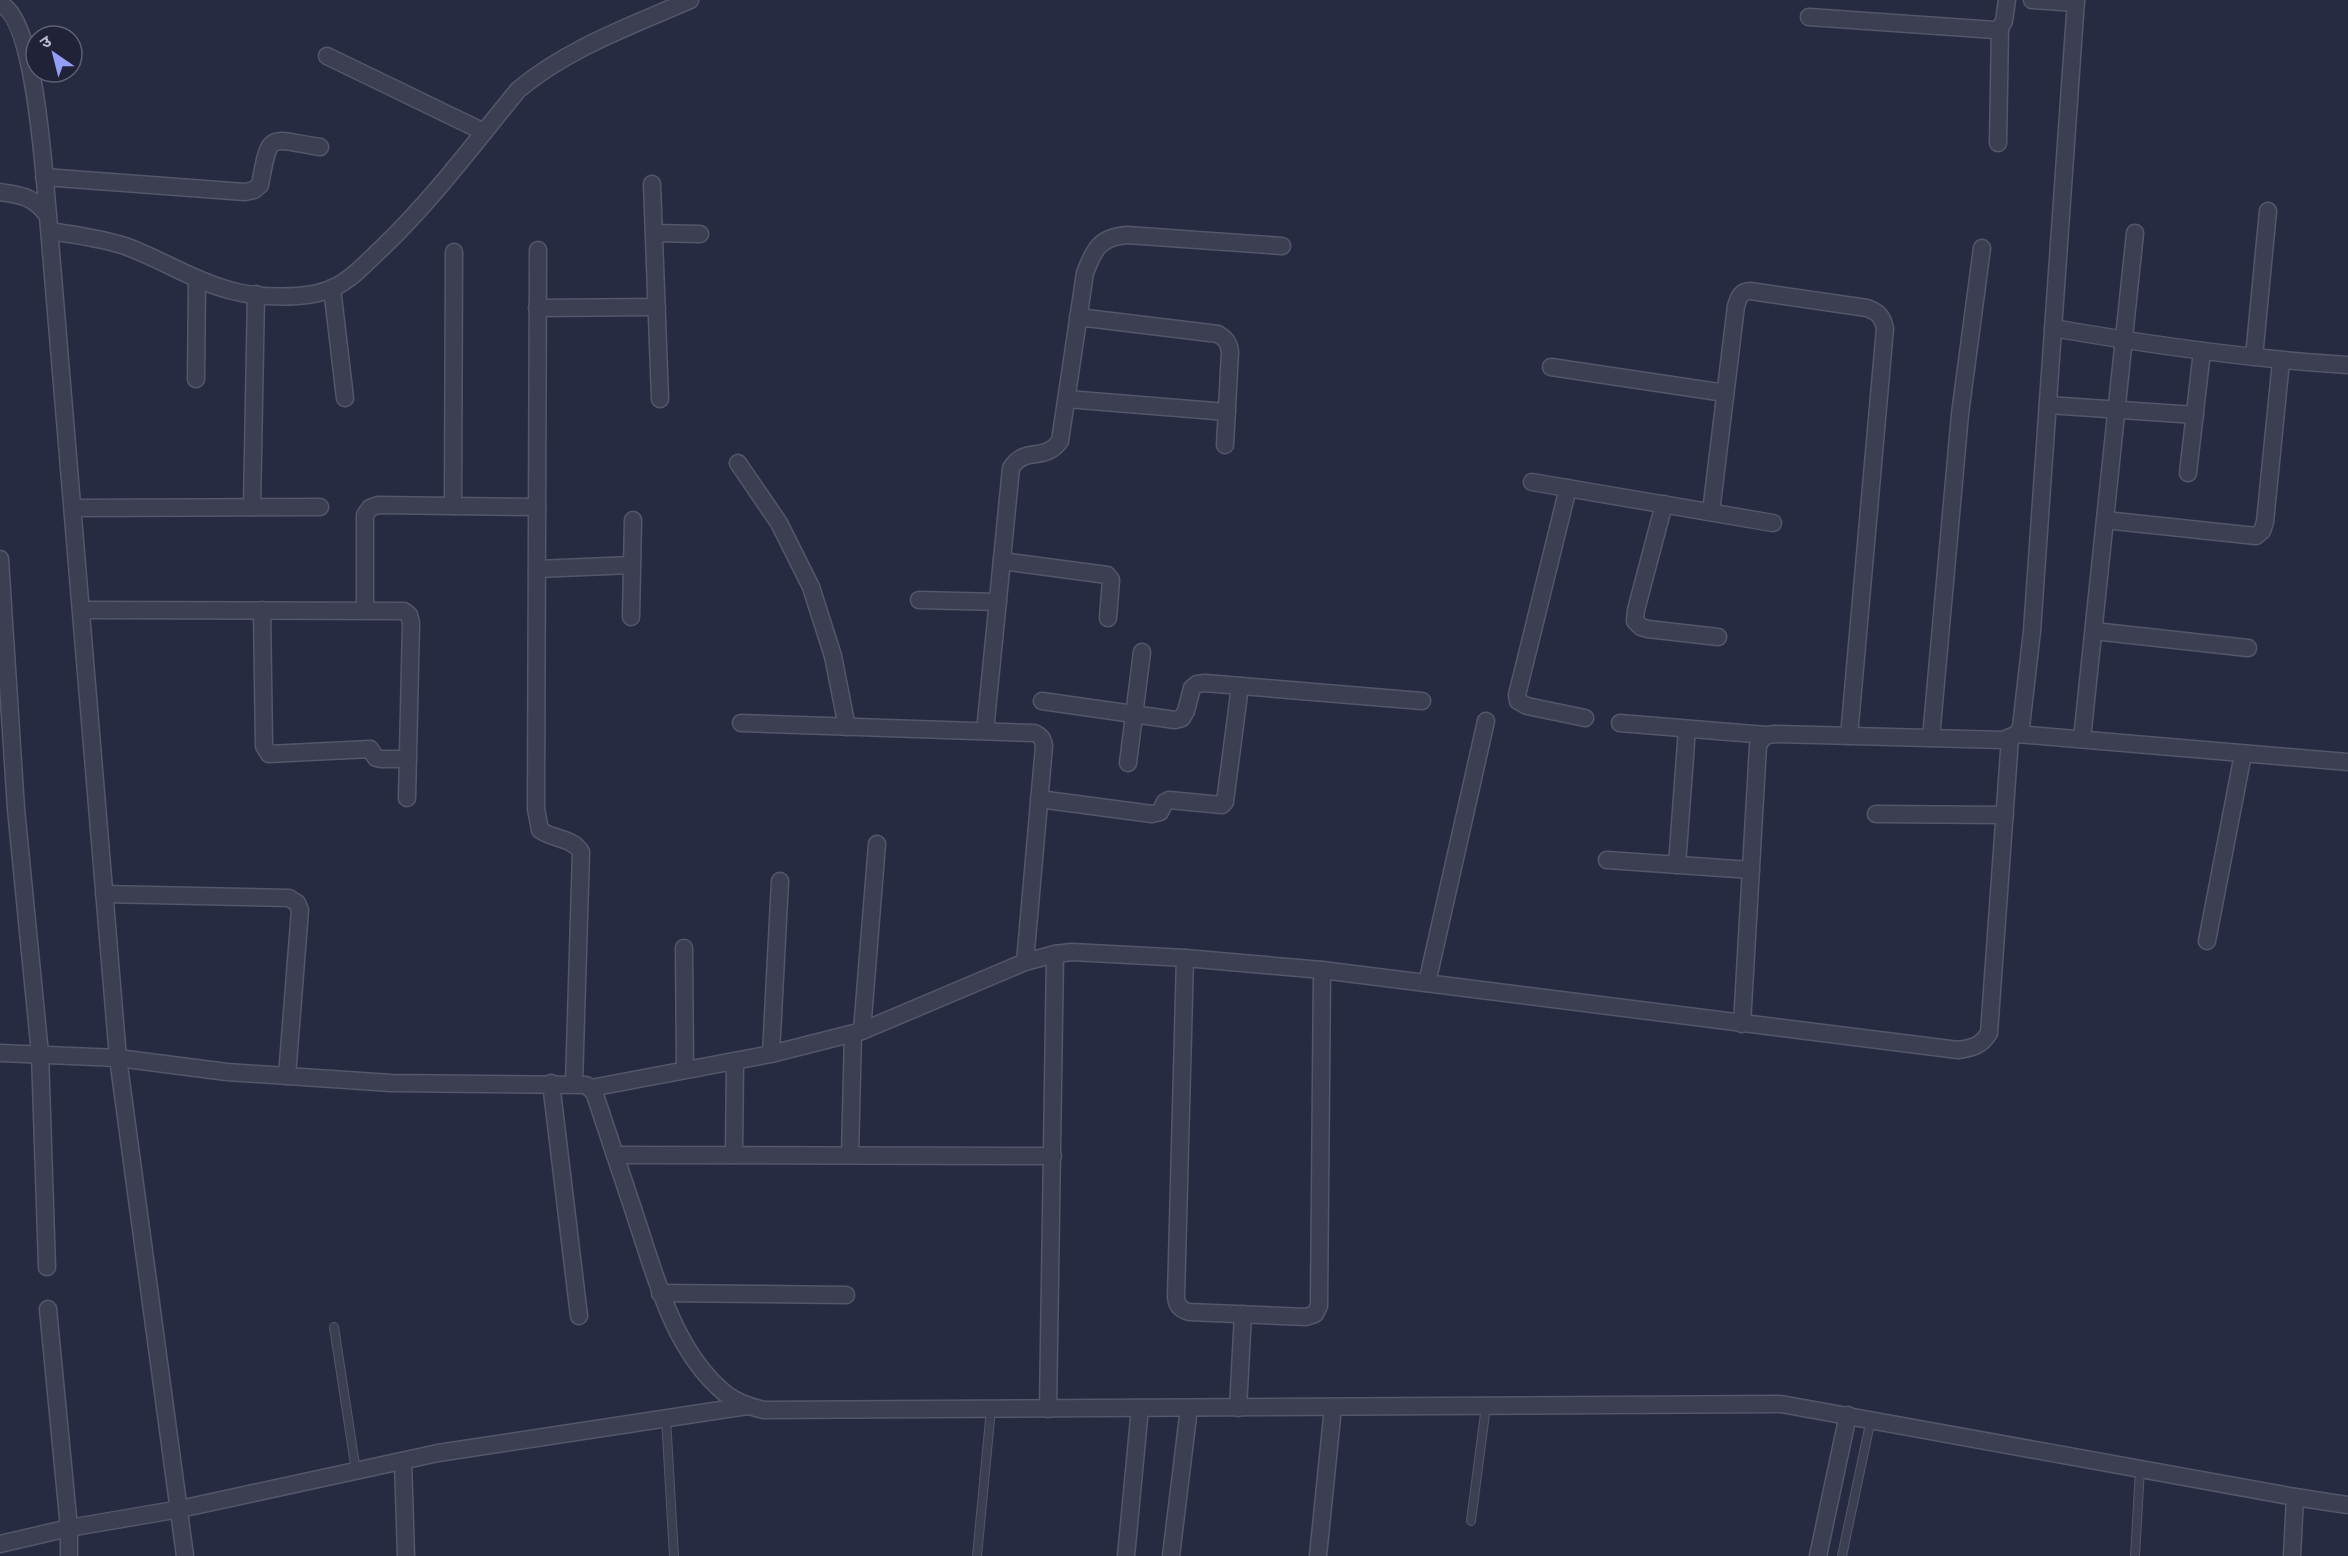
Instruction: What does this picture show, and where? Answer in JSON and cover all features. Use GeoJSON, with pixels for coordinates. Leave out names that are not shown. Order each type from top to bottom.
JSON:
{"type":"FeatureCollection","features":[{"type":"Feature","properties":{"kind":"street"},"geometry":{"type":"LineString","coordinates":[[0,192],[28,197],[39,204],[49,223],[126,247],[197,280],[232,291],[304,295],[332,288],[358,271],[403,228],[518,90],[560,58],[690,0]]}},
{"type":"Feature","properties":{"kind":"street"},"geometry":{"type":"LineString","coordinates":[[1998,143],[2001,28],[2007,0]]}},
{"type":"Feature","properties":{"kind":"street"},"geometry":{"type":"LineString","coordinates":[[591,1088],[771,1054],[857,1032],[1025,962],[1072,952],[1185,958],[1322,970],[1958,1050],[1972,1048],[1983,1042],[1989,1033],[2013,736],[2023,720],[2032,631],[2076,2],[2032,0]]}},
{"type":"Feature","properties":{"kind":"street"},"geometry":{"type":"LineString","coordinates":[[0,4],[7,7],[16,19],[36,92],[49,223],[118,1058],[185,1556]]}},
{"type":"Feature","properties":{"kind":"street"},"geometry":{"type":"LineString","coordinates":[[1809,17],[1995,30],[2001,28]]}},
{"type":"Feature","properties":{"kind":"street"},"geometry":{"type":"LineString","coordinates":[[327,56],[484,132]]}},
{"type":"Feature","properties":{"kind":"street"},"geometry":{"type":"LineString","coordinates":[[44,177],[245,192],[261,185],[267,149],[271,143],[278,140],[320,147]]}},
{"type":"Feature","properties":{"kind":"street"},"geometry":{"type":"LineString","coordinates":[[652,184],[660,399]]}},
{"type":"Feature","properties":{"kind":"street"},"geometry":{"type":"LineString","coordinates":[[2254,357],[2268,211]]}},
{"type":"Feature","properties":{"kind":"street"},"geometry":{"type":"LineString","coordinates":[[654,233],[700,234]]}},
{"type":"Feature","properties":{"kind":"street"},"geometry":{"type":"LineString","coordinates":[[2082,739],[2135,233]]}},
{"type":"Feature","properties":{"kind":"street"},"geometry":{"type":"LineString","coordinates":[[986,731],[1011,468],[1017,460],[1026,455],[1047,453],[1060,441],[1085,273],[1092,253],[1102,242],[1114,236],[1127,235],[1282,246]]}},
{"type":"Feature","properties":{"kind":"street"},"geometry":{"type":"LineString","coordinates":[[1931,738],[1960,414],[1982,248]]}},
{"type":"Feature","properties":{"kind":"street"},"geometry":{"type":"LineString","coordinates":[[538,250],[538,821],[540,830],[547,835],[577,845],[581,852],[574,1083]]}},
{"type":"Feature","properties":{"kind":"street"},"geometry":{"type":"LineString","coordinates":[[453,506],[454,252]]}},
{"type":"Feature","properties":{"kind":"street"},"geometry":{"type":"LineString","coordinates":[[196,379],[197,280]]}},
{"type":"Feature","properties":{"kind":"street"},"geometry":{"type":"LineString","coordinates":[[332,288],[345,398]]}},
{"type":"Feature","properties":{"kind":"street"},"geometry":{"type":"LineString","coordinates":[[1711,512],[1736,306],[1744,291],[1867,308],[1878,312],[1883,318],[1885,328],[1849,736]]}},
{"type":"Feature","properties":{"kind":"street"},"geometry":{"type":"LineString","coordinates":[[252,507],[256,294]]}},
{"type":"Feature","properties":{"kind":"street"},"geometry":{"type":"LineString","coordinates":[[537,309],[657,307]]}},
{"type":"Feature","properties":{"kind":"street"},"geometry":{"type":"LineString","coordinates":[[1078,318],[1218,334],[1225,338],[1230,345],[1225,445]]}},
{"type":"Feature","properties":{"kind":"street"},"geometry":{"type":"LineString","coordinates":[[2053,328],[2281,361],[2348,365]]}},
{"type":"Feature","properties":{"kind":"street"},"geometry":{"type":"LineString","coordinates":[[2188,473],[2202,351]]}},
{"type":"Feature","properties":{"kind":"street"},"geometry":{"type":"LineString","coordinates":[[2105,520],[2256,536],[2262,531],[2265,522],[2281,361]]}},
{"type":"Feature","properties":{"kind":"street"},"geometry":{"type":"LineString","coordinates":[[1551,367],[1725,393]]}},
{"type":"Feature","properties":{"kind":"street"},"geometry":{"type":"LineString","coordinates":[[1067,399],[1227,412]]}},
{"type":"Feature","properties":{"kind":"street"},"geometry":{"type":"LineString","coordinates":[[2048,405],[2194,415]]}},
{"type":"Feature","properties":{"kind":"street"},"geometry":{"type":"LineString","coordinates":[[738,463],[779,523],[810,587],[833,656],[847,727]]}},
{"type":"Feature","properties":{"kind":"street"},"geometry":{"type":"LineString","coordinates":[[1533,482],[1773,523]]}},
{"type":"Feature","properties":{"kind":"street"},"geometry":{"type":"LineString","coordinates":[[1568,488],[1517,695],[1521,704],[1585,718]]}},
{"type":"Feature","properties":{"kind":"street"},"geometry":{"type":"LineString","coordinates":[[1664,504],[1635,621],[1641,627],[1648,629],[1718,637]]}},
{"type":"Feature","properties":{"kind":"street"},"geometry":{"type":"LineString","coordinates":[[364,610],[365,514],[370,508],[378,505],[537,507]]}},
{"type":"Feature","properties":{"kind":"street"},"geometry":{"type":"LineString","coordinates":[[73,508],[320,507]]}},
{"type":"Feature","properties":{"kind":"street"},"geometry":{"type":"LineString","coordinates":[[631,617],[633,520]]}},
{"type":"Feature","properties":{"kind":"street"},"geometry":{"type":"LineString","coordinates":[[0,559],[6,746],[16,809],[40,1054],[47,1267]]}},
{"type":"Feature","properties":{"kind":"street"},"geometry":{"type":"LineString","coordinates":[[1002,561],[1107,574],[1111,580],[1108,618]]}},
{"type":"Feature","properties":{"kind":"street"},"geometry":{"type":"LineString","coordinates":[[537,569],[632,565]]}},
{"type":"Feature","properties":{"kind":"street"},"geometry":{"type":"LineString","coordinates":[[919,600],[998,602]]}},
{"type":"Feature","properties":{"kind":"street"},"geometry":{"type":"LineString","coordinates":[[81,610],[404,611],[410,615],[411,623],[407,798]]}},
{"type":"Feature","properties":{"kind":"street"},"geometry":{"type":"LineString","coordinates":[[262,610],[264,746],[269,754],[370,749],[376,758],[408,759]]}},
{"type":"Feature","properties":{"kind":"street"},"geometry":{"type":"LineString","coordinates":[[2094,632],[2248,648]]}},
{"type":"Feature","properties":{"kind":"street"},"geometry":{"type":"LineString","coordinates":[[1128,763],[1142,652]]}},
{"type":"Feature","properties":{"kind":"street"},"geometry":{"type":"LineString","coordinates":[[1042,702],[1175,720],[1182,718],[1192,688],[1197,684],[1422,701]]}},
{"type":"Feature","properties":{"kind":"street"},"geometry":{"type":"LineString","coordinates":[[1039,799],[1152,814],[1160,812],[1165,802],[1169,800],[1222,806],[1225,802],[1240,686]]}},
{"type":"Feature","properties":{"kind":"street"},"geometry":{"type":"LineString","coordinates":[[1427,983],[1486,721]]}},
{"type":"Feature","properties":{"kind":"street"},"geometry":{"type":"LineString","coordinates":[[741,723],[1034,733],[1044,740],[1025,962]]}},
{"type":"Feature","properties":{"kind":"street"},"geometry":{"type":"LineString","coordinates":[[1620,723],[1766,735],[1931,738],[2013,736],[2082,739],[2348,762]]}},
{"type":"Feature","properties":{"kind":"street"},"geometry":{"type":"LineString","coordinates":[[1677,865],[1687,729]]}},
{"type":"Feature","properties":{"kind":"street"},"geometry":{"type":"LineString","coordinates":[[1742,1024],[1758,746],[1766,735]]}},
{"type":"Feature","properties":{"kind":"street"},"geometry":{"type":"LineString","coordinates":[[2207,941],[2244,754]]}},
{"type":"Feature","properties":{"kind":"street"},"geometry":{"type":"LineString","coordinates":[[1876,814],[2005,815]]}},
{"type":"Feature","properties":{"kind":"street"},"geometry":{"type":"LineString","coordinates":[[850,1155],[857,1032],[877,844]]}},
{"type":"Feature","properties":{"kind":"street"},"geometry":{"type":"LineString","coordinates":[[1608,860],[1751,870]]}},
{"type":"Feature","properties":{"kind":"street"},"geometry":{"type":"LineString","coordinates":[[771,1054],[780,881]]}},
{"type":"Feature","properties":{"kind":"street"},"geometry":{"type":"LineString","coordinates":[[104,894],[289,898],[297,903],[300,910],[287,1076]]}},
{"type":"Feature","properties":{"kind":"street"},"geometry":{"type":"LineString","coordinates":[[684,948],[685,1069]]}},
{"type":"Feature","properties":{"kind":"street"},"geometry":{"type":"LineString","coordinates":[[1048,1409],[1054,954]]}},
{"type":"Feature","properties":{"kind":"street"},"geometry":{"type":"LineString","coordinates":[[1185,958],[1177,1304],[1181,1309],[1189,1312],[1306,1317],[1315,1314],[1319,1306],[1322,970]]}},
{"type":"Feature","properties":{"kind":"street"},"geometry":{"type":"LineString","coordinates":[[0,1053],[118,1058],[227,1072],[391,1083],[583,1083],[594,1092],[660,1293],[689,1351],[727,1395],[747,1406],[764,1410],[1781,1404],[2348,1505]]}},
{"type":"Feature","properties":{"kind":"street"},"geometry":{"type":"LineString","coordinates":[[734,1155],[735,1061]]}},
{"type":"Feature","properties":{"kind":"street"},"geometry":{"type":"LineString","coordinates":[[551,1083],[579,1316]]}},
{"type":"Feature","properties":{"kind":"street"},"geometry":{"type":"LineString","coordinates":[[615,1155],[1053,1156]]}},
{"type":"Feature","properties":{"kind":"street"},"geometry":{"type":"LineString","coordinates":[[660,1293],[846,1295]]}},
{"type":"Feature","properties":{"kind":"street"},"geometry":{"type":"LineString","coordinates":[[48,1309],[69,1528],[69,1556]]}},
{"type":"Feature","properties":{"kind":"street"},"geometry":{"type":"LineString","coordinates":[[1238,1408],[1243,1314]]}},
{"type":"Feature","properties":{"kind":"street"},"geometry":{"type":"LineString","coordinates":[[0,1544],[69,1528],[180,1509],[438,1453],[747,1406]]}},
{"type":"Feature","properties":{"kind":"street"},"geometry":{"type":"LineString","coordinates":[[1318,1556],[1333,1407]]}},
{"type":"Feature","properties":{"kind":"street"},"geometry":{"type":"LineString","coordinates":[[1126,1556],[1140,1408]]}},
{"type":"Feature","properties":{"kind":"street"},"geometry":{"type":"LineString","coordinates":[[1171,1556],[1189,1408]]}},
{"type":"Feature","properties":{"kind":"street"},"geometry":{"type":"LineString","coordinates":[[1818,1556],[1848,1415]]}},
{"type":"Feature","properties":{"kind":"street"},"geometry":{"type":"LineString","coordinates":[[403,1461],[406,1556]]}},
{"type":"Feature","properties":{"kind":"street"},"geometry":{"type":"LineString","coordinates":[[2292,1556],[2295,1497]]}},
{"type":"Feature","properties":{"kind":"lane"},"geometry":{"type":"LineString","coordinates":[[334,1327],[356,1471]]}},
{"type":"Feature","properties":{"kind":"lane"},"geometry":{"type":"LineString","coordinates":[[1471,1521],[1486,1406]]}},
{"type":"Feature","properties":{"kind":"lane"},"geometry":{"type":"LineString","coordinates":[[977,1556],[991,1409]]}},
{"type":"Feature","properties":{"kind":"lane"},"geometry":{"type":"LineString","coordinates":[[666,1418],[674,1556]]}},
{"type":"Feature","properties":{"kind":"lane"},"geometry":{"type":"LineString","coordinates":[[1842,1556],[1871,1419]]}},
{"type":"Feature","properties":{"kind":"lane"},"geometry":{"type":"LineString","coordinates":[[2135,1556],[2140,1469]]}}]}
